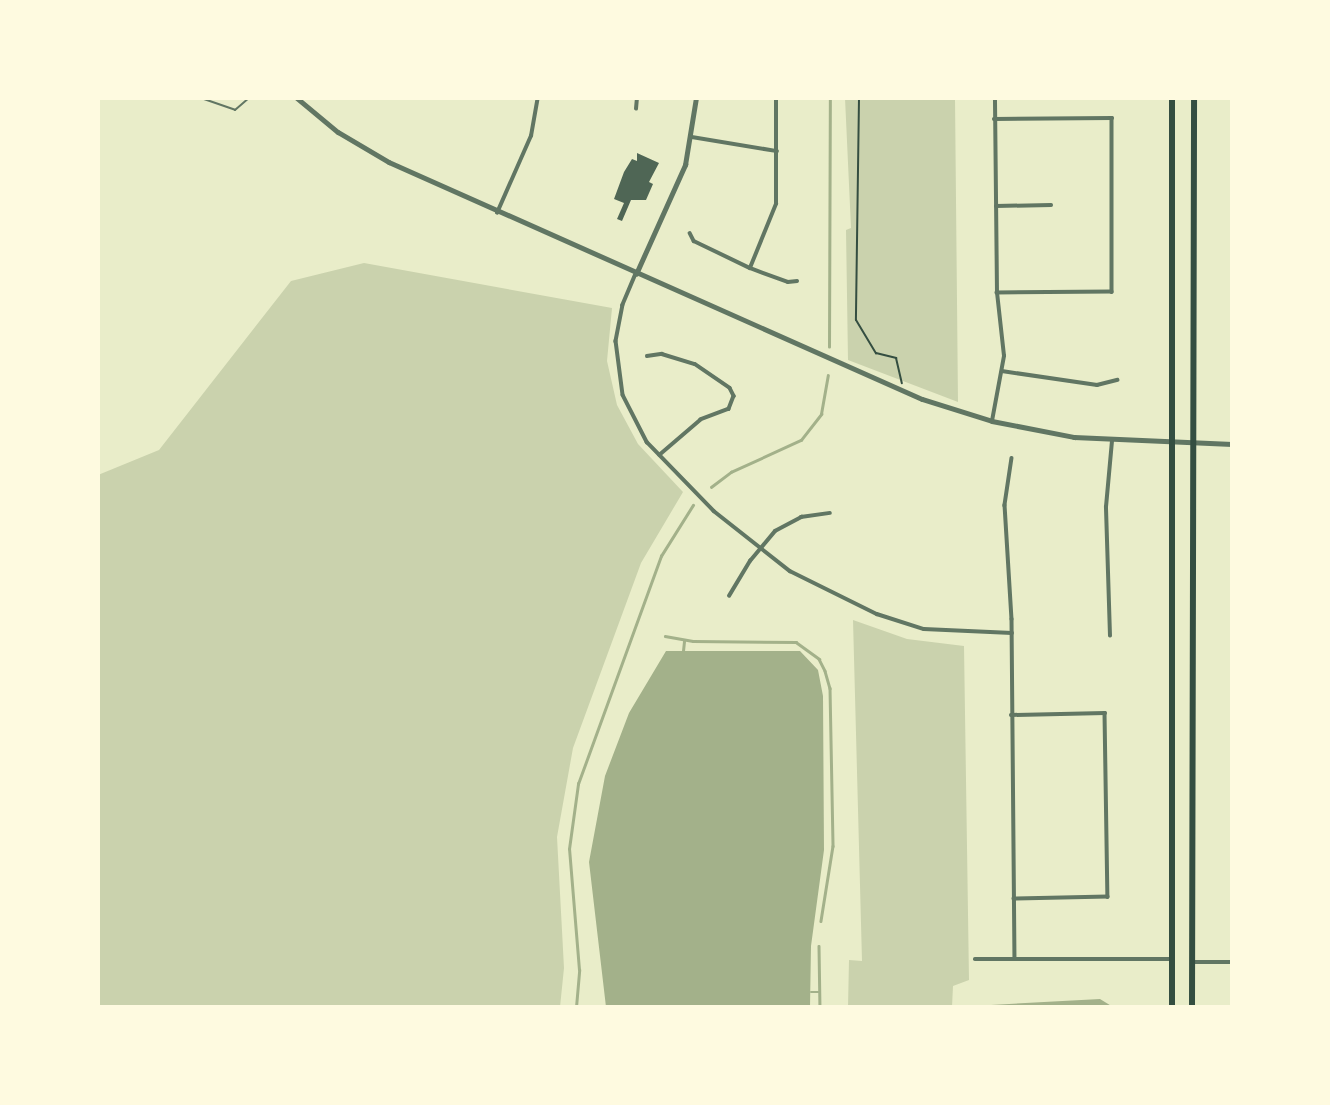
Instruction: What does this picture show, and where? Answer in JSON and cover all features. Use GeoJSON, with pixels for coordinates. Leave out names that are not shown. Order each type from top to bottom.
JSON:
{"type":"FeatureCollection","features":[{"type":"Feature","properties":{"kind":"main road"},"geometry":{"type":"LineString","coordinates":[[1172,98],[1172,1007]]}},
{"type":"Feature","properties":{"kind":"main road"},"geometry":{"type":"LineString","coordinates":[[1192,1007],[1194,98]]}},
{"type":"Feature","properties":{"kind":"street"},"geometry":{"type":"LineString","coordinates":[[297,98],[362,148],[498,213],[852,371],[992,421],[1112,441],[1232,444]]}},
{"type":"Feature","properties":{"kind":"street"},"geometry":{"type":"LineString","coordinates":[[498,213],[531,136],[538,98]]}},
{"type":"Feature","properties":{"kind":"street"},"geometry":{"type":"LineString","coordinates":[[636,109],[637,98]]}},
{"type":"Feature","properties":{"kind":"street"},"geometry":{"type":"LineString","coordinates":[[696,98],[692,138],[618,324],[617,373],[636,426],[696,494],[759,549],[805,579],[902,624],[932,630],[1013,633]]}},
{"type":"Feature","properties":{"kind":"street"},"geometry":{"type":"LineString","coordinates":[[750,268],[775,209],[776,98]]}},
{"type":"Feature","properties":{"kind":"street"},"geometry":{"type":"LineString","coordinates":[[992,421],[1002,371],[997,293],[995,98]]}},
{"type":"Feature","properties":{"kind":"street"},"geometry":{"type":"LineString","coordinates":[[994,119],[1112,118],[1112,292],[997,293]]}},
{"type":"Feature","properties":{"kind":"street"},"geometry":{"type":"LineString","coordinates":[[692,138],[777,151]]}},
{"type":"Feature","properties":{"kind":"street"},"geometry":{"type":"LineString","coordinates":[[996,206],[1051,205]]}},
{"type":"Feature","properties":{"kind":"street"},"geometry":{"type":"LineString","coordinates":[[690,233],[694,241],[750,268],[788,282],[797,281]]}},
{"type":"Feature","properties":{"kind":"street"},"geometry":{"type":"LineString","coordinates":[[647,356],[662,354],[695,364],[730,387],[734,396],[729,409],[701,420],[660,455]]}},
{"type":"Feature","properties":{"kind":"street"},"geometry":{"type":"LineString","coordinates":[[1002,371],[1097,385],[1117,380]]}},
{"type":"Feature","properties":{"kind":"street"},"geometry":{"type":"LineString","coordinates":[[1110,636],[1106,507],[1112,441]]}},
{"type":"Feature","properties":{"kind":"street"},"geometry":{"type":"LineString","coordinates":[[1012,458],[1005,505],[1013,633],[1010,715],[1015,960]]}},
{"type":"Feature","properties":{"kind":"street"},"geometry":{"type":"LineString","coordinates":[[729,596],[759,549],[788,523],[830,513]]}},
{"type":"Feature","properties":{"kind":"street"},"geometry":{"type":"LineString","coordinates":[[1010,715],[1105,713],[1108,897],[1014,899]]}},
{"type":"Feature","properties":{"kind":"street"},"geometry":{"type":"LineString","coordinates":[[975,959],[1172,959]]}},
{"type":"Feature","properties":{"kind":"street"},"geometry":{"type":"LineString","coordinates":[[1192,962],[1232,962]]}},
{"type":"Feature","properties":{"kind":"lane"},"geometry":{"type":"LineString","coordinates":[[201,98],[235,110],[249,98]]}},
{"type":"Feature","properties":{"kind":"path"},"geometry":{"type":"LineString","coordinates":[[859,98],[856,320],[876,353],[896,358],[902,384]]}},
{"type":"Feature","properties":{"kind":"shaded area"},"geometry":{"type":"Polygon","coordinates":[[[845,98],[955,98],[958,402],[848,360],[846,230],[851,228],[845,98]]]}},
{"type":"Feature","properties":{"kind":"shaded area"},"geometry":{"type":"Polygon","coordinates":[[[364,263],[612,308],[607,361],[617,405],[638,444],[683,492],[641,563],[573,748],[557,837],[564,968],[560,1007],[98,1007],[98,475],[159,450],[291,281],[364,263]]]}},
{"type":"Feature","properties":{"kind":"shaded area"},"geometry":{"type":"Polygon","coordinates":[[[853,620],[907,639],[964,646],[969,980],[953,986],[952,1007],[848,1007],[849,960],[862,961],[853,620]]]}},
{"type":"Feature","properties":{"kind":"shaded area"},"geometry":{"type":"Polygon","coordinates":[[[666,651],[800,651],[818,670],[823,696],[824,850],[811,946],[810,1007],[606,1007],[589,862],[605,776],[629,713],[666,651]]]}},
{"type":"Feature","properties":{"kind":"shaded area"},"geometry":{"type":"Polygon","coordinates":[[[1100,999],[1113,1007],[987,1007],[991,1005],[1100,999]]]}},
{"type":"Feature","properties":{"kind":"building"},"geometry":{"type":"Polygon","coordinates":[[[637,153],[659,163],[649,182],[653,184],[646,200],[631,200],[622,221],[617,219],[624,203],[614,199],[624,172],[632,159],[637,161],[637,153]]]}},
{"type":"Feature","properties":{"kind":"waterway"},"geometry":{"type":"LineString","coordinates":[[829,347],[830,98]]}},
{"type":"Feature","properties":{"kind":"waterway"},"geometry":{"type":"LineString","coordinates":[[711,487],[731,472],[801,440],[821,414],[828,376]]}},
{"type":"Feature","properties":{"kind":"waterway"},"geometry":{"type":"LineString","coordinates":[[576,1007],[579,970],[569,849],[578,784],[661,556],[693,505]]}},
{"type":"Feature","properties":{"kind":"waterway"},"geometry":{"type":"LineString","coordinates":[[665,636],[693,641],[796,642],[819,659],[830,688],[833,846],[821,921]]}},
{"type":"Feature","properties":{"kind":"waterway"},"geometry":{"type":"LineString","coordinates":[[683,651],[684,641]]}},
{"type":"Feature","properties":{"kind":"waterway"},"geometry":{"type":"LineString","coordinates":[[819,946],[820,1007]]}},
{"type":"Feature","properties":{"kind":"waterway"},"geometry":{"type":"LineString","coordinates":[[811,992],[820,992]]}}]}
